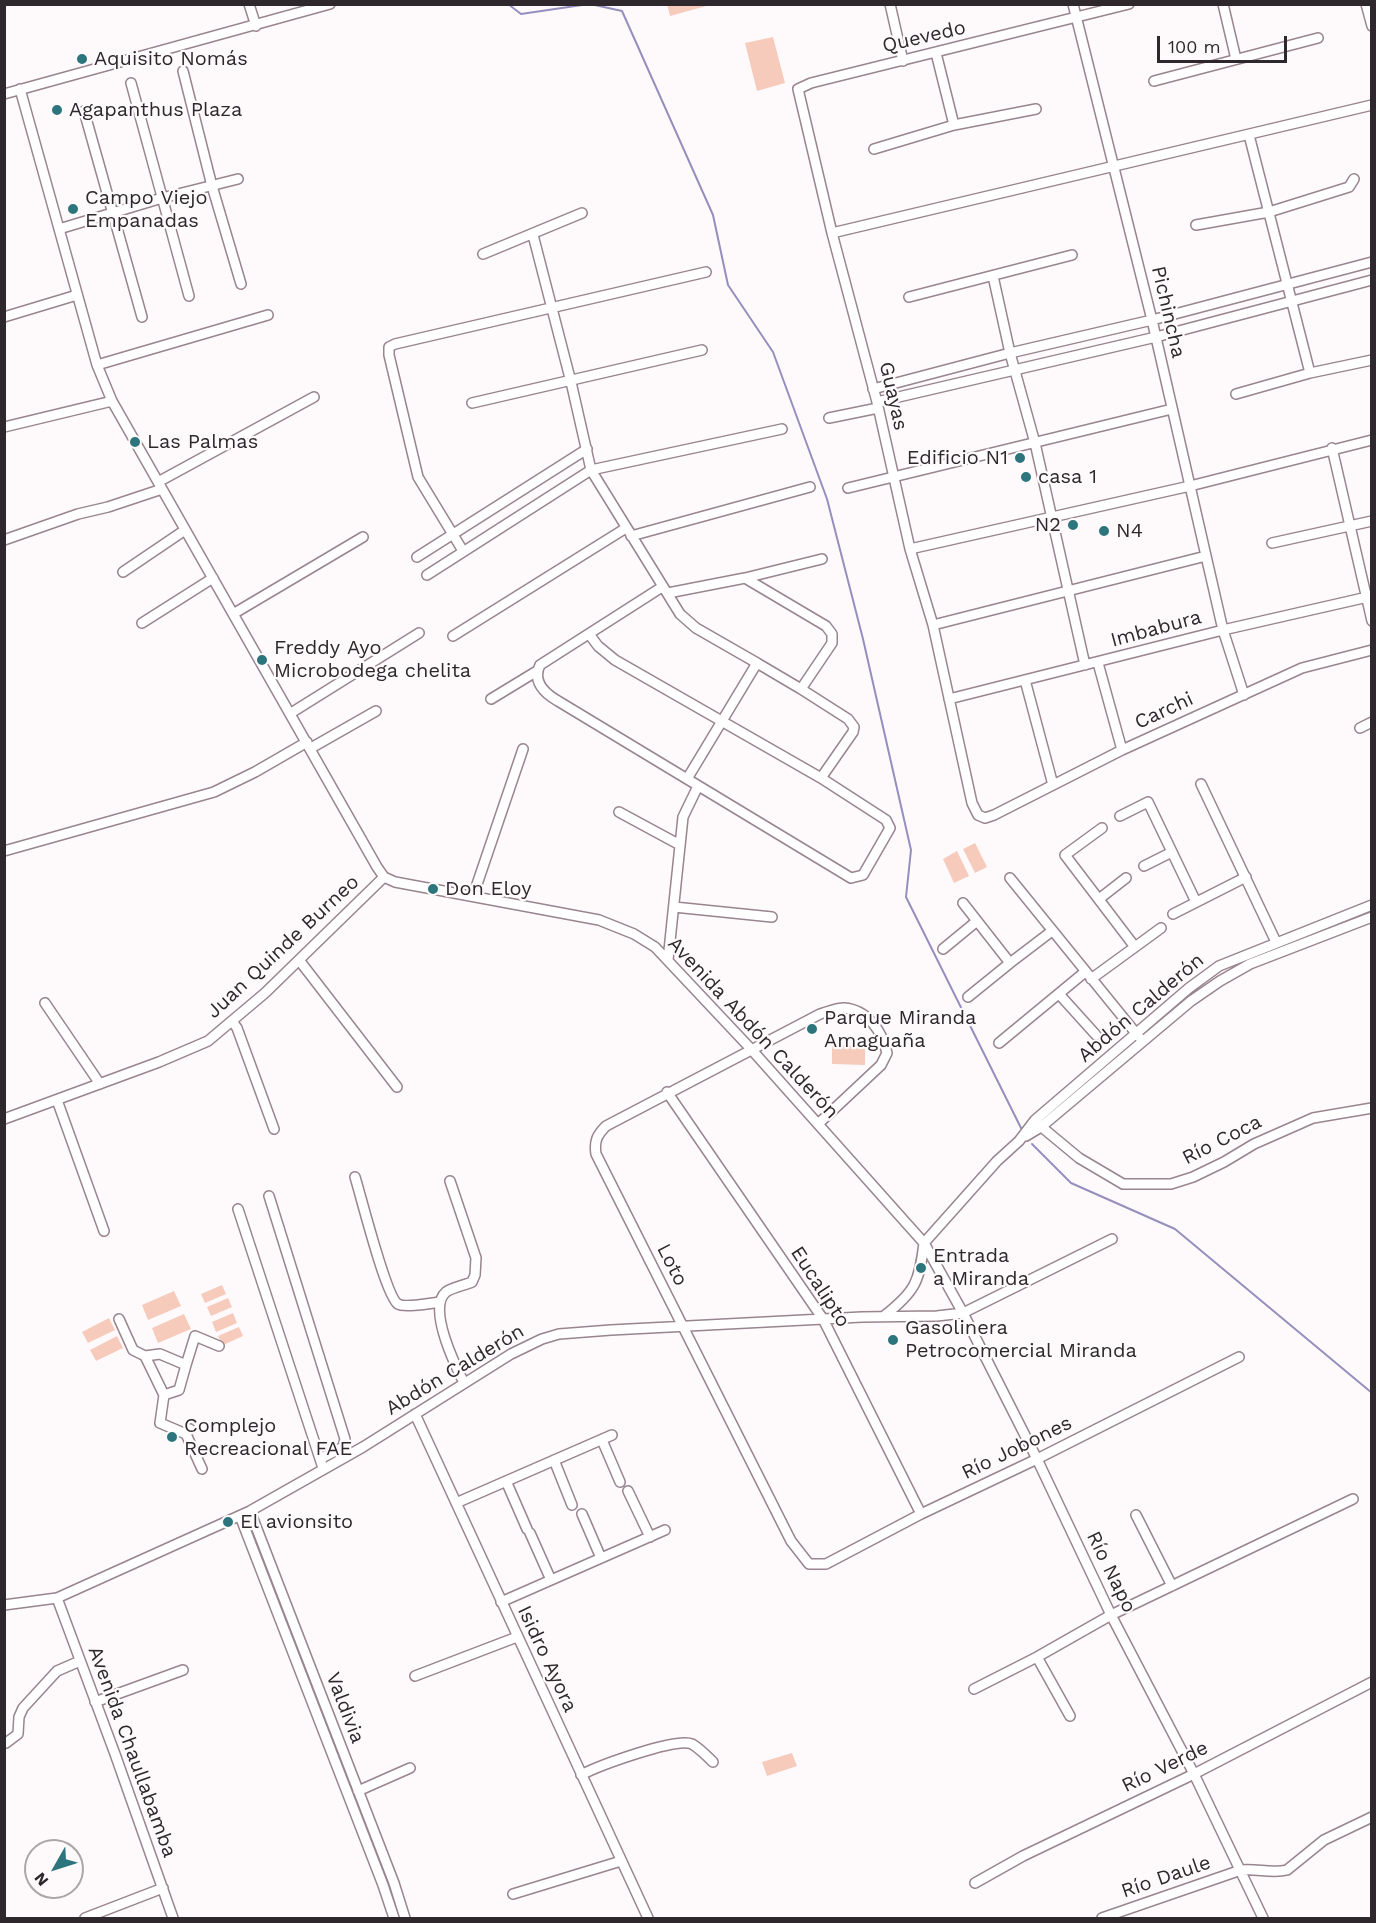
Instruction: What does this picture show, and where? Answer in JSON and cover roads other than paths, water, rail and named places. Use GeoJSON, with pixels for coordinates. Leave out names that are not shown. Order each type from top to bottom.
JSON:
{"type":"FeatureCollection","features":[{"type":"Feature","properties":{"kind":"street"},"geometry":{"type":"LineString","coordinates":[[249,4],[256,26]]}},
{"type":"Feature","properties":{"kind":"street"},"geometry":{"type":"LineString","coordinates":[[4,94],[330,4]]}},
{"type":"Feature","properties":{"kind":"street"},"geometry":{"type":"LineString","coordinates":[[890,4],[903,61]]}},
{"type":"Feature","properties":{"kind":"street","name":"Pichincha"},"geometry":{"type":"LineString","coordinates":[[1073,4],[1152,320],[1223,630],[1244,694]]}},
{"type":"Feature","properties":{"kind":"street","name":"Quevedo"},"geometry":{"type":"LineString","coordinates":[[798,89],[811,83],[1129,4]]}},
{"type":"Feature","properties":{"kind":"street"},"geometry":{"type":"LineString","coordinates":[[1223,4],[1236,60]]}},
{"type":"Feature","properties":{"kind":"street"},"geometry":{"type":"LineString","coordinates":[[1366,4],[1371,26]]}},
{"type":"Feature","properties":{"kind":"street"},"geometry":{"type":"LineString","coordinates":[[1154,81],[1318,38]]}},
{"type":"Feature","properties":{"kind":"street"},"geometry":{"type":"LineString","coordinates":[[936,53],[954,125]]}},
{"type":"Feature","properties":{"kind":"street"},"geometry":{"type":"LineString","coordinates":[[183,71],[212,186],[241,284]]}},
{"type":"Feature","properties":{"kind":"street"},"geometry":{"type":"LineString","coordinates":[[131,83],[189,297]]}},
{"type":"Feature","properties":{"kind":"street"},"geometry":{"type":"LineString","coordinates":[[20,89],[97,365],[112,401],[384,877]]}},
{"type":"Feature","properties":{"kind":"street","name":"Guayas"},"geometry":{"type":"LineString","coordinates":[[798,89],[832,233],[877,405],[910,549],[933,625],[972,803],[978,815]]}},
{"type":"Feature","properties":{"kind":"street"},"geometry":{"type":"LineString","coordinates":[[832,233],[1114,168],[1371,105]]}},
{"type":"Feature","properties":{"kind":"street"},"geometry":{"type":"LineString","coordinates":[[874,149],[954,125],[1036,109]]}},
{"type":"Feature","properties":{"kind":"street"},"geometry":{"type":"LineString","coordinates":[[84,111],[142,316]]}},
{"type":"Feature","properties":{"kind":"street"},"geometry":{"type":"LineString","coordinates":[[1250,135],[1310,373]]}},
{"type":"Feature","properties":{"kind":"street"},"geometry":{"type":"LineString","coordinates":[[59,229],[162,198],[238,179]]}},
{"type":"Feature","properties":{"kind":"street"},"geometry":{"type":"LineString","coordinates":[[1196,225],[1269,212],[1349,187],[1354,179]]}},
{"type":"Feature","properties":{"kind":"street"},"geometry":{"type":"LineString","coordinates":[[483,254],[582,213]]}},
{"type":"Feature","properties":{"kind":"street"},"geometry":{"type":"LineString","coordinates":[[532,235],[571,382],[591,470],[680,614],[687,621],[801,689],[848,719],[854,727],[853,732],[821,778]]}},
{"type":"Feature","properties":{"kind":"street"},"geometry":{"type":"LineString","coordinates":[[909,297],[1072,255]]}},
{"type":"Feature","properties":{"kind":"street"},"geometry":{"type":"LineString","coordinates":[[873,389],[1010,353],[1152,320],[1371,262]]}},
{"type":"Feature","properties":{"kind":"street"},"geometry":{"type":"LineString","coordinates":[[463,551],[418,477],[388,355],[389,348],[395,344],[706,272]]}},
{"type":"Feature","properties":{"kind":"street"},"geometry":{"type":"LineString","coordinates":[[993,276],[1014,369],[1035,443],[1085,664]]}},
{"type":"Feature","properties":{"kind":"street"},"geometry":{"type":"LineString","coordinates":[[829,418],[1014,369],[1156,337],[1371,280]]}},
{"type":"Feature","properties":{"kind":"street"},"geometry":{"type":"LineString","coordinates":[[4,317],[77,295]]}},
{"type":"Feature","properties":{"kind":"street"},"geometry":{"type":"LineString","coordinates":[[97,365],[268,315]]}},
{"type":"Feature","properties":{"kind":"street"},"geometry":{"type":"LineString","coordinates":[[472,403],[702,350]]}},
{"type":"Feature","properties":{"kind":"street"},"geometry":{"type":"LineString","coordinates":[[1236,394],[1310,373],[1371,360]]}},
{"type":"Feature","properties":{"kind":"street"},"geometry":{"type":"LineString","coordinates":[[4,540],[78,514],[108,507],[160,485],[314,397]]}},
{"type":"Feature","properties":{"kind":"street"},"geometry":{"type":"LineString","coordinates":[[4,427],[112,401]]}},
{"type":"Feature","properties":{"kind":"street"},"geometry":{"type":"LineString","coordinates":[[848,488],[1172,409]]}},
{"type":"Feature","properties":{"kind":"street"},"geometry":{"type":"LineString","coordinates":[[427,575],[591,470],[782,429]]}},
{"type":"Feature","properties":{"kind":"street"},"geometry":{"type":"LineString","coordinates":[[910,549],[1051,513],[1190,486],[1332,448],[1371,440]]}},
{"type":"Feature","properties":{"kind":"street"},"geometry":{"type":"LineString","coordinates":[[1332,448],[1349,526],[1369,597],[1371,621]]}},
{"type":"Feature","properties":{"kind":"street"},"geometry":{"type":"LineString","coordinates":[[417,557],[587,449]]}},
{"type":"Feature","properties":{"kind":"street"},"geometry":{"type":"LineString","coordinates":[[453,636],[628,532],[810,487]]}},
{"type":"Feature","properties":{"kind":"street"},"geometry":{"type":"LineString","coordinates":[[1272,543],[1371,521]]}},
{"type":"Feature","properties":{"kind":"street"},"geometry":{"type":"LineString","coordinates":[[123,572],[185,530]]}},
{"type":"Feature","properties":{"kind":"street"},"geometry":{"type":"LineString","coordinates":[[233,614],[363,537]]}},
{"type":"Feature","properties":{"kind":"street"},"geometry":{"type":"LineString","coordinates":[[933,625],[1206,556]]}},
{"type":"Feature","properties":{"kind":"street"},"geometry":{"type":"LineString","coordinates":[[492,699],[589,634],[665,590],[745,578],[822,560]]}},
{"type":"Feature","properties":{"kind":"street"},"geometry":{"type":"LineString","coordinates":[[142,623],[213,578]]}},
{"type":"Feature","properties":{"kind":"street"},"geometry":{"type":"LineString","coordinates":[[745,578],[826,626],[832,633],[830,647],[801,689]]}},
{"type":"Feature","properties":{"kind":"street","name":"Imbabura"},"geometry":{"type":"LineString","coordinates":[[949,699],[1223,630],[1369,597]]}},
{"type":"Feature","properties":{"kind":"street"},"geometry":{"type":"LineString","coordinates":[[291,713],[419,633]]}},
{"type":"Feature","properties":{"kind":"street"},"geometry":{"type":"LineString","coordinates":[[537,671],[540,685],[549,696],[851,878],[863,875],[890,828],[886,820],[821,778],[615,660],[598,646],[589,634]]}},
{"type":"Feature","properties":{"kind":"street","name":"Carchi"},"geometry":{"type":"LineString","coordinates":[[978,815],[985,818],[994,815],[1122,750],[1302,668],[1371,650]]}},
{"type":"Feature","properties":{"kind":"street"},"geometry":{"type":"LineString","coordinates":[[687,779],[757,663]]}},
{"type":"Feature","properties":{"kind":"street"},"geometry":{"type":"LineString","coordinates":[[1098,663],[1122,750]]}},
{"type":"Feature","properties":{"kind":"street"},"geometry":{"type":"LineString","coordinates":[[1025,680],[1053,785]]}},
{"type":"Feature","properties":{"kind":"street"},"geometry":{"type":"LineString","coordinates":[[4,851],[214,792],[376,711]]}},
{"type":"Feature","properties":{"kind":"street"},"geometry":{"type":"LineString","coordinates":[[1360,728],[1371,722]]}},
{"type":"Feature","properties":{"kind":"street"},"geometry":{"type":"LineString","coordinates":[[472,896],[523,749]]}},
{"type":"Feature","properties":{"kind":"street"},"geometry":{"type":"LineString","coordinates":[[1202,784],[1276,942]]}},
{"type":"Feature","properties":{"kind":"street"},"geometry":{"type":"LineString","coordinates":[[668,960],[683,817],[698,786]]}},
{"type":"Feature","properties":{"kind":"street"},"geometry":{"type":"LineString","coordinates":[[1120,816],[1148,802],[1196,902]]}},
{"type":"Feature","properties":{"kind":"street"},"geometry":{"type":"LineString","coordinates":[[619,812],[680,845]]}},
{"type":"Feature","properties":{"kind":"street"},"geometry":{"type":"LineString","coordinates":[[1102,828],[1065,855],[1135,946]]}},
{"type":"Feature","properties":{"kind":"street"},"geometry":{"type":"LineString","coordinates":[[1144,866],[1172,852]]}},
{"type":"Feature","properties":{"kind":"street","name":"Avenida Abdón Calderón"},"geometry":{"type":"LineString","coordinates":[[384,877],[396,882],[599,920],[634,934],[655,947],[751,1049],[924,1243]]}},
{"type":"Feature","properties":{"kind":"street","name":"Juan Quinde Burneo"},"geometry":{"type":"LineString","coordinates":[[4,1119],[159,1062],[208,1041],[265,993],[384,877]]}},
{"type":"Feature","properties":{"kind":"street"},"geometry":{"type":"LineString","coordinates":[[1173,914],[1246,877]]}},
{"type":"Feature","properties":{"kind":"street"},"geometry":{"type":"LineString","coordinates":[[1010,878],[1143,1041]]}},
{"type":"Feature","properties":{"kind":"street"},"geometry":{"type":"LineString","coordinates":[[1099,898],[1126,878]]}},
{"type":"Feature","properties":{"kind":"street"},"geometry":{"type":"LineString","coordinates":[[963,903],[1010,963]]}},
{"type":"Feature","properties":{"kind":"street","name":"Abdón Calderón"},"geometry":{"type":"LineString","coordinates":[[924,1243],[997,1161],[1136,1034],[1219,966],[1371,905]]}},
{"type":"Feature","properties":{"kind":"street"},"geometry":{"type":"LineString","coordinates":[[674,907],[772,916]]}},
{"type":"Feature","properties":{"kind":"street","name":"Abdón Calderón"},"geometry":{"type":"LineString","coordinates":[[1038,1123],[1191,1001],[1220,981],[1250,964],[1371,917]]}},
{"type":"Feature","properties":{"kind":"street"},"geometry":{"type":"LineString","coordinates":[[943,949],[977,921]]}},
{"type":"Feature","properties":{"kind":"street"},"geometry":{"type":"LineString","coordinates":[[999,1043],[1059,994],[1161,928]]}},
{"type":"Feature","properties":{"kind":"street"},"geometry":{"type":"LineString","coordinates":[[968,997],[1052,931]]}},
{"type":"Feature","properties":{"kind":"street"},"geometry":{"type":"LineString","coordinates":[[299,960],[397,1087]]}},
{"type":"Feature","properties":{"kind":"street"},"geometry":{"type":"LineString","coordinates":[[1059,994],[1096,1035]]}},
{"type":"Feature","properties":{"kind":"street"},"geometry":{"type":"LineString","coordinates":[[45,1003],[100,1084]]}},
{"type":"Feature","properties":{"kind":"street","name":"Loto"},"geometry":{"type":"LineString","coordinates":[[809,1564],[791,1541],[596,1154],[594,1144],[598,1134],[606,1126],[667,1092],[820,1014],[842,1008],[861,1012],[875,1024],[885,1042],[887,1053],[881,1065],[818,1125]]}},
{"type":"Feature","properties":{"kind":"street"},"geometry":{"type":"LineString","coordinates":[[232,1021],[237,1028],[274,1129]]}},
{"type":"Feature","properties":{"kind":"street","name":"Eucalipto"},"geometry":{"type":"LineString","coordinates":[[667,1092],[823,1319],[921,1514]]}},
{"type":"Feature","properties":{"kind":"street"},"geometry":{"type":"LineString","coordinates":[[57,1100],[104,1231]]}},
{"type":"Feature","properties":{"kind":"street","name":"Río Coca"},"geometry":{"type":"LineString","coordinates":[[1038,1123],[1079,1158],[1123,1184],[1171,1184],[1193,1177],[1254,1144],[1313,1118],[1371,1108]]}},
{"type":"Feature","properties":{"kind":"street"},"geometry":{"type":"LineString","coordinates":[[355,1177],[382,1270],[393,1299],[403,1305],[440,1302]]}},
{"type":"Feature","properties":{"kind":"street"},"geometry":{"type":"LineString","coordinates":[[450,1180],[476,1258],[476,1275],[472,1282],[447,1291],[440,1302],[442,1331],[464,1383]]}},
{"type":"Feature","properties":{"kind":"street"},"geometry":{"type":"LineString","coordinates":[[268,1196],[345,1443],[359,1449]]}},
{"type":"Feature","properties":{"kind":"street"},"geometry":{"type":"LineString","coordinates":[[238,1209],[324,1470]]}},
{"type":"Feature","properties":{"kind":"street"},"geometry":{"type":"LineString","coordinates":[[963,1313],[1112,1239]]}},
{"type":"Feature","properties":{"kind":"street"},"geometry":{"type":"LineString","coordinates":[[884,1316],[904,1300],[918,1280],[924,1243]]}},
{"type":"Feature","properties":{"kind":"street","name":"Río Napo"},"geometry":{"type":"LineString","coordinates":[[924,1243],[963,1313],[1037,1459],[1263,1918]]}},
{"type":"Feature","properties":{"kind":"street","name":"Abdón Calderón"},"geometry":{"type":"LineString","coordinates":[[4,1605],[57,1598],[240,1516],[324,1470],[511,1354],[542,1339],[560,1334],[963,1313]]}},
{"type":"Feature","properties":{"kind":"street"},"geometry":{"type":"LineString","coordinates":[[119,1319],[133,1350],[145,1356],[160,1354],[186,1365]]}},
{"type":"Feature","properties":{"kind":"street"},"geometry":{"type":"LineString","coordinates":[[164,1395],[178,1390],[195,1336],[219,1346]]}},
{"type":"Feature","properties":{"kind":"street"},"geometry":{"type":"LineString","coordinates":[[145,1356],[164,1395],[160,1423],[188,1432],[202,1469]]}},
{"type":"Feature","properties":{"kind":"street","name":"Río Jobones"},"geometry":{"type":"LineString","coordinates":[[809,1564],[826,1564],[921,1514],[1037,1459],[1239,1357]]}},
{"type":"Feature","properties":{"kind":"street","name":"Isidro Ayora"},"geometry":{"type":"LineString","coordinates":[[415,1414],[648,1918]]}},
{"type":"Feature","properties":{"kind":"street"},"geometry":{"type":"LineString","coordinates":[[456,1503],[612,1435]]}},
{"type":"Feature","properties":{"kind":"street"},"geometry":{"type":"LineString","coordinates":[[602,1440],[620,1482]]}},
{"type":"Feature","properties":{"kind":"street"},"geometry":{"type":"LineString","coordinates":[[320,1459],[343,1447],[345,1443]]}},
{"type":"Feature","properties":{"kind":"street"},"geometry":{"type":"LineString","coordinates":[[554,1460],[572,1505]]}},
{"type":"Feature","properties":{"kind":"street"},"geometry":{"type":"LineString","coordinates":[[506,1481],[551,1580]]}},
{"type":"Feature","properties":{"kind":"street"},"geometry":{"type":"LineString","coordinates":[[628,1491],[650,1537]]}},
{"type":"Feature","properties":{"kind":"street"},"geometry":{"type":"LineString","coordinates":[[974,1689],[1038,1657],[1112,1615],[1353,1499]]}},
{"type":"Feature","properties":{"kind":"street","name":"Valdivia"},"geometry":{"type":"LineString","coordinates":[[250,1511],[394,1883],[405,1918]]}},
{"type":"Feature","properties":{"kind":"street"},"geometry":{"type":"LineString","coordinates":[[582,1514],[601,1558]]}},
{"type":"Feature","properties":{"kind":"street"},"geometry":{"type":"LineString","coordinates":[[1136,1515],[1172,1586]]}},
{"type":"Feature","properties":{"kind":"street","name":"Valdivia"},"geometry":{"type":"LineString","coordinates":[[240,1516],[394,1918]]}},
{"type":"Feature","properties":{"kind":"street"},"geometry":{"type":"LineString","coordinates":[[501,1602],[666,1530]]}},
{"type":"Feature","properties":{"kind":"street","name":"Avenida Chaullabamba"},"geometry":{"type":"LineString","coordinates":[[57,1598],[173,1918]]}},
{"type":"Feature","properties":{"kind":"street"},"geometry":{"type":"LineString","coordinates":[[415,1676],[517,1637]]}},
{"type":"Feature","properties":{"kind":"street"},"geometry":{"type":"LineString","coordinates":[[1038,1657],[1070,1716]]}},
{"type":"Feature","properties":{"kind":"street"},"geometry":{"type":"LineString","coordinates":[[6,1743],[18,1734],[19,1717],[23,1708],[57,1671],[80,1661]]}},
{"type":"Feature","properties":{"kind":"street"},"geometry":{"type":"LineString","coordinates":[[95,1702],[183,1670]]}},
{"type":"Feature","properties":{"kind":"street","name":"Río Verde"},"geometry":{"type":"LineString","coordinates":[[975,1883],[1023,1856],[1194,1774],[1371,1682]]}},
{"type":"Feature","properties":{"kind":"street"},"geometry":{"type":"LineString","coordinates":[[581,1775],[664,1745],[680,1742],[691,1744],[713,1762]]}},
{"type":"Feature","properties":{"kind":"street"},"geometry":{"type":"LineString","coordinates":[[330,1748],[340,1743]]}},
{"type":"Feature","properties":{"kind":"street"},"geometry":{"type":"LineString","coordinates":[[358,1791],[410,1768]]}},
{"type":"Feature","properties":{"kind":"street"},"geometry":{"type":"LineString","coordinates":[[1241,1870],[1280,1872],[1287,1870],[1324,1840],[1371,1817]]}},
{"type":"Feature","properties":{"kind":"street"},"geometry":{"type":"LineString","coordinates":[[513,1894],[621,1861]]}},
{"type":"Feature","properties":{"kind":"street","name":"Río Daule"},"geometry":{"type":"LineString","coordinates":[[1102,1918],[1241,1870]]}},
{"type":"Feature","properties":{"kind":"street"},"geometry":{"type":"LineString","coordinates":[[85,1918],[163,1888]]}},
{"type":"Feature","properties":{"kind":"waterway"},"geometry":{"type":"LineString","coordinates":[[508,4],[521,14],[589,4]]}},
{"type":"Feature","properties":{"kind":"waterway"},"geometry":{"type":"LineString","coordinates":[[590,4],[622,11],[713,215],[728,285],[773,352],[827,499],[863,639],[911,850],[906,897],[1021,1128]]}},
{"type":"Feature","properties":{"kind":"waterway"},"geometry":{"type":"LineString","coordinates":[[1032,1144],[1071,1183],[1175,1229],[1372,1393]]}},
{"type":"Feature","properties":{"kind":"place","name":"Aquisito Nomás"},"geometry":{"type":"Point","coordinates":[82,59]}},
{"type":"Feature","properties":{"kind":"place","name":"Agapanthus Plaza"},"geometry":{"type":"Point","coordinates":[57,110]}},
{"type":"Feature","properties":{"kind":"place","name":"Campo Viejo Empanadas"},"geometry":{"type":"Point","coordinates":[73,209]}},
{"type":"Feature","properties":{"kind":"place","name":"Las Palmas"},"geometry":{"type":"Point","coordinates":[135,442]}},
{"type":"Feature","properties":{"kind":"place","name":"Edificio N1"},"geometry":{"type":"Point","coordinates":[1020,458]}},
{"type":"Feature","properties":{"kind":"place","name":"casa 1"},"geometry":{"type":"Point","coordinates":[1026,477]}},
{"type":"Feature","properties":{"kind":"place","name":"N2"},"geometry":{"type":"Point","coordinates":[1073,525]}},
{"type":"Feature","properties":{"kind":"place","name":"N4"},"geometry":{"type":"Point","coordinates":[1104,531]}},
{"type":"Feature","properties":{"kind":"place","name":"Freddy Ayo Microbodega chelita"},"geometry":{"type":"Point","coordinates":[262,660]}},
{"type":"Feature","properties":{"kind":"place","name":"Don Eloy"},"geometry":{"type":"Point","coordinates":[433,889]}},
{"type":"Feature","properties":{"kind":"place","name":"Parque Miranda Amaguaña"},"geometry":{"type":"Point","coordinates":[812,1029]}},
{"type":"Feature","properties":{"kind":"place","name":"Entrada a Miranda"},"geometry":{"type":"Point","coordinates":[921,1268]}},
{"type":"Feature","properties":{"kind":"place","name":"Gasolinera Petrocomercial Miranda"},"geometry":{"type":"Point","coordinates":[893,1340]}},
{"type":"Feature","properties":{"kind":"place","name":"Complejo Recreacional FAE"},"geometry":{"type":"Point","coordinates":[172,1437]}},
{"type":"Feature","properties":{"kind":"place","name":"El avionsito"},"geometry":{"type":"Point","coordinates":[228,1522]}}]}
